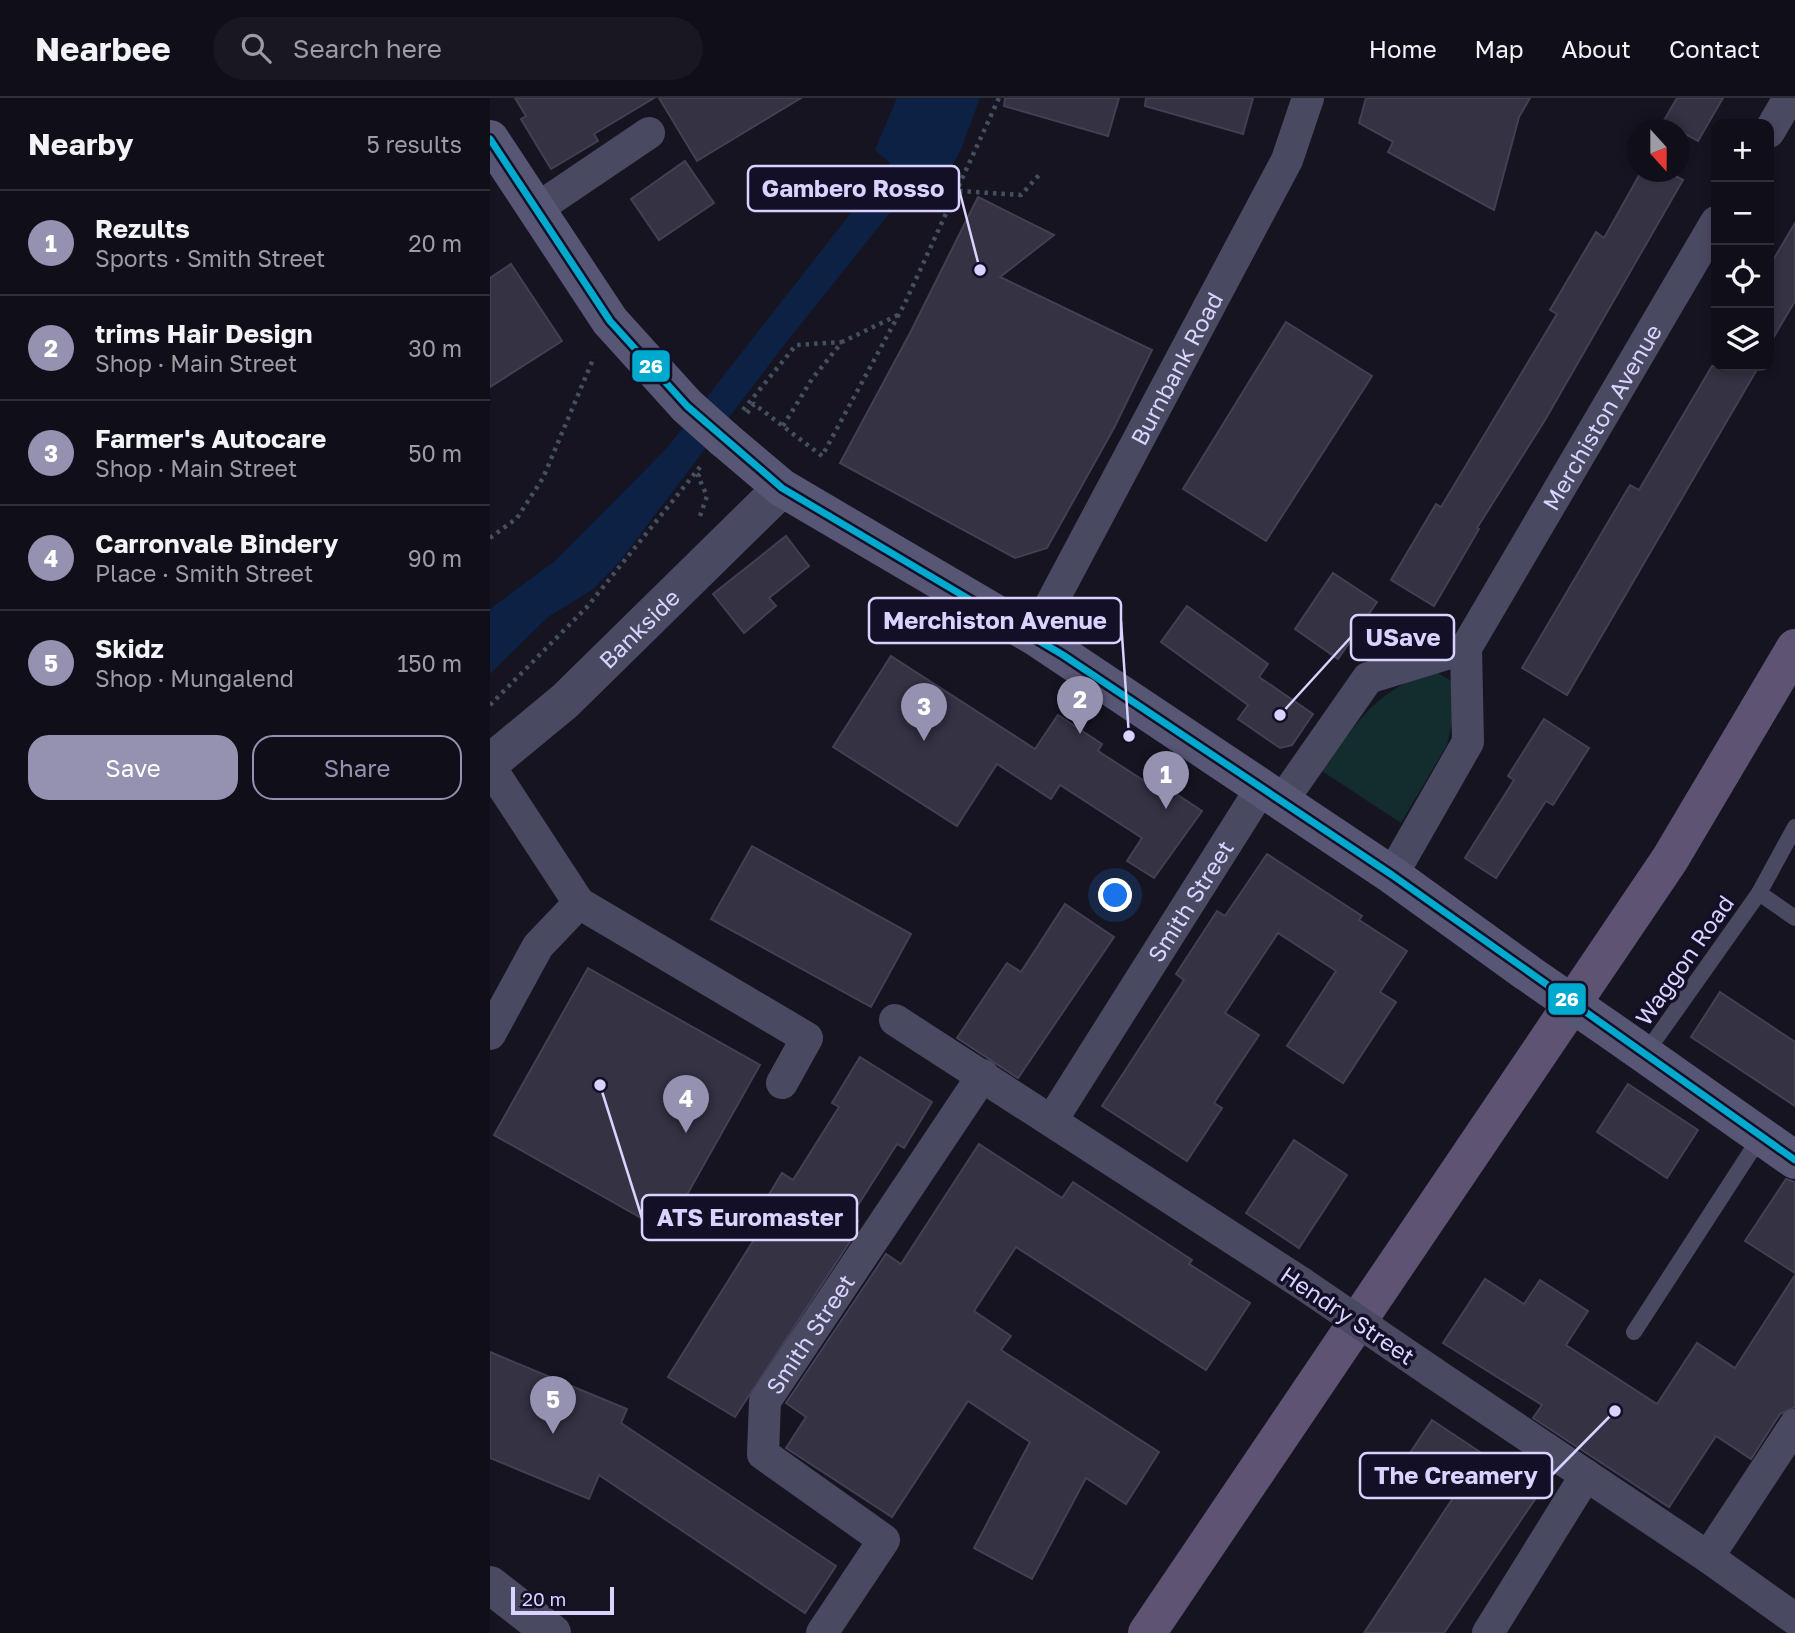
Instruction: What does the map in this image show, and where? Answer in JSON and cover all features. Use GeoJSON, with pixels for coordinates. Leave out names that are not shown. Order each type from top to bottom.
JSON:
{"type":"FeatureCollection","features":[{"type":"Feature","properties":{"kind":"main road"},"geometry":{"type":"LineString","coordinates":[[490,139],[610,321],[687,406],[722,439],[782,488],[1034,636],[1392,875],[1795,1160]]}},
{"type":"Feature","properties":{"kind":"main road"},"geometry":{"type":"LineString","coordinates":[[1147,1633],[1670,859],[1795,648]]}},
{"type":"Feature","properties":{"kind":"street","name":"Burnbank Road"},"geometry":{"type":"LineString","coordinates":[[1034,636],[1287,160],[1308,98]]}},
{"type":"Feature","properties":{"kind":"street"},"geometry":{"type":"LineString","coordinates":[[1774,124],[1789,98]]}},
{"type":"Feature","properties":{"kind":"street"},"geometry":{"type":"LineString","coordinates":[[535,210],[649,133]]}},
{"type":"Feature","properties":{"kind":"street","name":"Merchiston Avenue"},"geometry":{"type":"LineString","coordinates":[[1466,648],[1711,231]]}},
{"type":"Feature","properties":{"kind":"street","name":"Bankside"},"geometry":{"type":"LineString","coordinates":[[490,765],[565,701],[782,488]]}},
{"type":"Feature","properties":{"kind":"street"},"geometry":{"type":"LineString","coordinates":[[1272,794],[1367,678],[1466,648],[1468,742],[1392,875]]}},
{"type":"Feature","properties":{"kind":"street"},"geometry":{"type":"LineString","coordinates":[[490,765],[579,902],[807,1038],[782,1083]]}},
{"type":"Feature","properties":{"kind":"street","name":"Smith Street"},"geometry":{"type":"LineString","coordinates":[[1052,1120],[1272,794]]}},
{"type":"Feature","properties":{"kind":"street"},"geometry":{"type":"LineString","coordinates":[[490,1034],[538,946],[579,902]]}},
{"type":"Feature","properties":{"kind":"street","name":"Hendry Street"},"geometry":{"type":"LineString","coordinates":[[895,1020],[1300,1282],[1708,1557],[1795,1619]]}},
{"type":"Feature","properties":{"kind":"street","name":"Smith Street"},"geometry":{"type":"LineString","coordinates":[[822,1633],[884,1540],[763,1454],[765,1401],[983,1075]]}},
{"type":"Feature","properties":{"kind":"street"},"geometry":{"type":"LineString","coordinates":[[1708,1557],[1795,1425]]}},
{"type":"Feature","properties":{"kind":"street"},"geometry":{"type":"LineString","coordinates":[[1488,1633],[1586,1475]]}},
{"type":"Feature","properties":{"kind":"street"},"geometry":{"type":"LineString","coordinates":[[490,1585],[552,1633]]}},
{"type":"Feature","properties":{"kind":"lane"},"geometry":{"type":"LineString","coordinates":[[1759,893],[1795,827]]}},
{"type":"Feature","properties":{"kind":"lane","name":"Waggon Road"},"geometry":{"type":"LineString","coordinates":[[1639,1050],[1759,893],[1795,918]]}},
{"type":"Feature","properties":{"kind":"lane"},"geometry":{"type":"LineString","coordinates":[[1634,1332],[1761,1136]]}},
{"type":"Feature","properties":{"kind":"path"},"geometry":{"type":"LineString","coordinates":[[490,705],[587,607],[796,345],[842,342],[899,314],[959,191],[999,98]]}},
{"type":"Feature","properties":{"kind":"path"},"geometry":{"type":"LineString","coordinates":[[959,191],[1021,195],[1039,175]]}},
{"type":"Feature","properties":{"kind":"path"},"geometry":{"type":"LineString","coordinates":[[490,538],[517,517],[543,478],[610,321]]}},
{"type":"Feature","properties":{"kind":"path"},"geometry":{"type":"LineString","coordinates":[[783,426],[812,379],[842,342]]}},
{"type":"Feature","properties":{"kind":"green space"},"geometry":{"type":"Polygon","coordinates":[[[1435,671],[1453,682],[1453,718],[1447,745],[1401,823],[1322,771],[1357,723],[1382,698],[1414,679],[1435,671]]]}},
{"type":"Feature","properties":{"kind":"water"},"geometry":{"type":"Polygon","coordinates":[[[897,98],[980,98],[962,147],[938,193],[917,179],[781,349],[617,565],[592,590],[548,617],[490,674],[490,609],[556,560],[667,448],[890,163],[875,150],[897,98]]]}},
{"type":"Feature","properties":{"kind":"building"},"geometry":{"type":"Polygon","coordinates":[[[515,98],[654,98],[594,134],[598,141],[551,169],[521,119],[526,116],[515,98]]]}},
{"type":"Feature","properties":{"kind":"building"},"geometry":{"type":"Polygon","coordinates":[[[659,98],[801,98],[697,161],[659,98]]]}},
{"type":"Feature","properties":{"kind":"building"},"geometry":{"type":"Polygon","coordinates":[[[1005,98],[1119,98],[1108,136],[1004,106],[1005,98]]]}},
{"type":"Feature","properties":{"kind":"building"},"geometry":{"type":"Polygon","coordinates":[[[1146,98],[1253,98],[1243,134],[1145,106],[1146,98]]]}},
{"type":"Feature","properties":{"kind":"building"},"geometry":{"type":"Polygon","coordinates":[[[1366,98],[1530,98],[1519,117],[1494,210],[1388,152],[1393,142],[1359,123],[1366,98]]]}},
{"type":"Feature","properties":{"kind":"building"},"geometry":{"type":"Polygon","coordinates":[[[1677,98],[1723,98],[1698,141],[1690,137],[1690,119],[1665,119],[1677,98]]]}},
{"type":"Feature","properties":{"kind":"building"},"geometry":{"type":"Polygon","coordinates":[[[685,161],[714,203],[659,240],[631,199],[685,161]]]}},
{"type":"Feature","properties":{"kind":"building"},"geometry":{"type":"Polygon","coordinates":[[[1635,182],[1682,182],[1545,420],[1477,528],[1479,529],[1434,606],[1391,580],[1436,504],[1441,507],[1557,314],[1550,310],[1596,232],[1604,238],[1635,182]]]}},
{"type":"Feature","properties":{"kind":"building"},"geometry":{"type":"Polygon","coordinates":[[[978,197],[1054,235],[1000,277],[1152,350],[1114,428],[1047,548],[1015,558],[840,463],[910,333],[978,197]]]}},
{"type":"Feature","properties":{"kind":"building"},"geometry":{"type":"Polygon","coordinates":[[[1795,223],[1795,301],[1774,337],[1774,308],[1774,259],[1795,223]]]}},
{"type":"Feature","properties":{"kind":"building"},"geometry":{"type":"Polygon","coordinates":[[[511,264],[562,341],[490,387],[490,278],[511,264]]]}},
{"type":"Feature","properties":{"kind":"building"},"geometry":{"type":"Polygon","coordinates":[[[1286,322],[1372,376],[1266,541],[1183,489],[1286,322]]]}},
{"type":"Feature","properties":{"kind":"building"},"geometry":{"type":"Polygon","coordinates":[[[1711,368],[1711,371],[1756,371],[1567,695],[1522,668],[1630,485],[1639,490],[1711,368]]]}},
{"type":"Feature","properties":{"kind":"building"},"geometry":{"type":"Polygon","coordinates":[[[786,536],[809,566],[769,598],[776,606],[744,633],[713,594],[786,536]]]}},
{"type":"Feature","properties":{"kind":"building"},"geometry":{"type":"Polygon","coordinates":[[[1333,573],[1377,602],[1338,659],[1295,629],[1333,573]]]}},
{"type":"Feature","properties":{"kind":"building"},"geometry":{"type":"Polygon","coordinates":[[[1187,606],[1268,664],[1259,677],[1313,714],[1292,745],[1280,748],[1238,719],[1248,705],[1161,642],[1187,606]]]}},
{"type":"Feature","properties":{"kind":"building"},"geometry":{"type":"Polygon","coordinates":[[[891,656],[1035,749],[1058,715],[1102,744],[1098,751],[1149,784],[1152,778],[1202,811],[1154,878],[1127,861],[1142,838],[1060,785],[1051,799],[997,764],[957,826],[833,747],[891,656]]]}},
{"type":"Feature","properties":{"kind":"building"},"geometry":{"type":"Polygon","coordinates":[[[1544,719],[1589,748],[1553,805],[1546,801],[1496,878],[1465,858],[1514,780],[1508,776],[1544,719]]]}},
{"type":"Feature","properties":{"kind":"building"},"geometry":{"type":"Polygon","coordinates":[[[752,846],[911,934],[871,1007],[711,919],[752,846]]]}},
{"type":"Feature","properties":{"kind":"building"},"geometry":{"type":"Polygon","coordinates":[[[1267,854],[1362,916],[1359,920],[1407,951],[1380,992],[1396,1002],[1343,1083],[1287,1046],[1336,971],[1278,933],[1225,1013],[1259,1035],[1214,1103],[1222,1108],[1187,1161],[1102,1106],[1184,980],[1176,974],[1217,911],[1225,916],[1267,854]]]}},
{"type":"Feature","properties":{"kind":"building"},"geometry":{"type":"Polygon","coordinates":[[[1065,904],[1114,937],[1018,1078],[957,1038],[1007,963],[1021,972],[1065,904]]]}},
{"type":"Feature","properties":{"kind":"building"},"geometry":{"type":"Polygon","coordinates":[[[588,968],[760,1065],[666,1232],[494,1135],[588,968]]]}},
{"type":"Feature","properties":{"kind":"building"},"geometry":{"type":"Polygon","coordinates":[[[1720,992],[1795,1042],[1795,1106],[1691,1037],[1720,992]]]}},
{"type":"Feature","properties":{"kind":"building"},"geometry":{"type":"Polygon","coordinates":[[[860,1057],[932,1102],[904,1148],[897,1144],[851,1216],[858,1221],[851,1232],[855,1234],[735,1417],[668,1377],[765,1222],[756,1216],[782,1173],[793,1180],[839,1107],[832,1103],[860,1057]]]}},
{"type":"Feature","properties":{"kind":"building"},"geometry":{"type":"Polygon","coordinates":[[[1628,1084],[1698,1130],[1667,1178],[1597,1132],[1628,1084]]]}},
{"type":"Feature","properties":{"kind":"building"},"geometry":{"type":"Polygon","coordinates":[[[1294,1140],[1347,1175],[1299,1248],[1246,1213],[1294,1140]]]}},
{"type":"Feature","properties":{"kind":"building"},"geometry":{"type":"Polygon","coordinates":[[[979,1144],[1062,1198],[1073,1182],[1192,1260],[1189,1264],[1250,1303],[1206,1370],[1016,1247],[974,1311],[1011,1336],[1001,1350],[1159,1452],[1126,1504],[1086,1478],[1032,1579],[974,1548],[1030,1442],[968,1401],[892,1517],[786,1448],[806,1417],[786,1403],[886,1254],[901,1264],[979,1144]]]}},
{"type":"Feature","properties":{"kind":"building"},"geometry":{"type":"Polygon","coordinates":[[[1786,1179],[1795,1182],[1795,1273],[1745,1241],[1786,1179]]]}},
{"type":"Feature","properties":{"kind":"building"},"geometry":{"type":"Polygon","coordinates":[[[1795,1275],[1795,1407],[1780,1414],[1751,1459],[1716,1436],[1669,1507],[1533,1418],[1542,1405],[1443,1343],[1485,1279],[1524,1304],[1540,1280],[1588,1311],[1566,1345],[1657,1404],[1697,1343],[1735,1368],[1795,1275]]]}},
{"type":"Feature","properties":{"kind":"building"},"geometry":{"type":"Polygon","coordinates":[[[490,1352],[627,1409],[621,1423],[836,1566],[805,1613],[599,1475],[589,1499],[490,1458],[490,1352]]]}},
{"type":"Feature","properties":{"kind":"building"},"geometry":{"type":"Polygon","coordinates":[[[1432,1420],[1540,1492],[1444,1633],[1364,1633],[1453,1498],[1402,1465],[1432,1420]]]}},
{"type":"Feature","properties":{"kind":"transit line","name":"26"},"geometry":{"type":"LineString","coordinates":[[490,139],[610,321],[687,406],[782,488],[1063,655],[1392,875],[1795,1160]]}},
{"type":"Feature","properties":{"kind":"place","name":"Gambero Rosso"},"geometry":{"type":"Point","coordinates":[980,270]}},
{"type":"Feature","properties":{"kind":"place","name":"USave"},"geometry":{"type":"Point","coordinates":[1280,715]}},
{"type":"Feature","properties":{"kind":"place","name":"trims Hair Design"},"geometry":{"type":"Point","coordinates":[1080,734]}},
{"type":"Feature","properties":{"kind":"place","name":"Merchiston Avenue"},"geometry":{"type":"Point","coordinates":[1129,736]}},
{"type":"Feature","properties":{"kind":"place","name":"Farmer's Autocare"},"geometry":{"type":"Point","coordinates":[924,741]}},
{"type":"Feature","properties":{"kind":"place","name":"Rezults"},"geometry":{"type":"Point","coordinates":[1166,809]}},
{"type":"Feature","properties":{"kind":"place","name":"ATS Euromaster"},"geometry":{"type":"Point","coordinates":[600,1085]}},
{"type":"Feature","properties":{"kind":"place","name":"Carronvale Bindery"},"geometry":{"type":"Point","coordinates":[686,1133]}},
{"type":"Feature","properties":{"kind":"place","name":"The Creamery"},"geometry":{"type":"Point","coordinates":[1615,1411]}},
{"type":"Feature","properties":{"kind":"place","name":"Skidz"},"geometry":{"type":"Point","coordinates":[553,1434]}}]}
